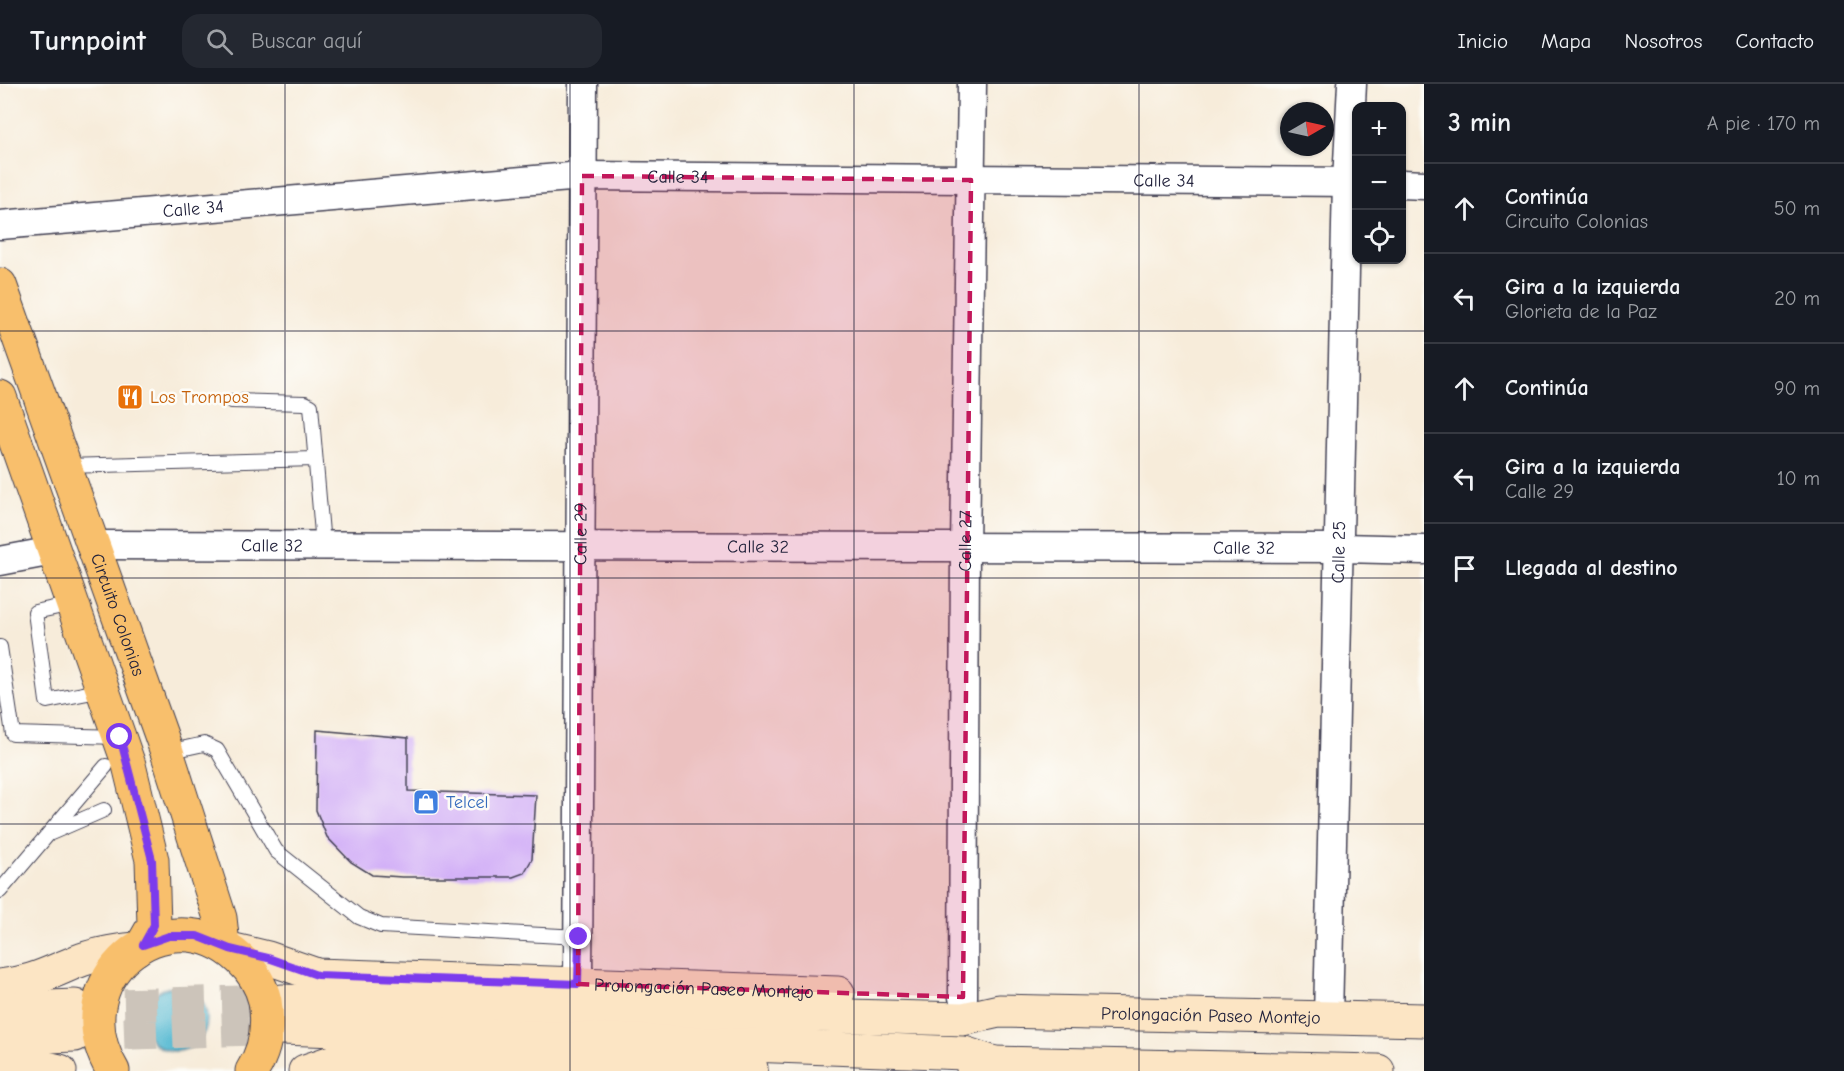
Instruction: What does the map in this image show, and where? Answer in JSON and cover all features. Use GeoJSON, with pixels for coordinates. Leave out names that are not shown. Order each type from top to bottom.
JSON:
{"type":"FeatureCollection","features":[{"type":"Feature","properties":{"kind":"main road","name":"Circuito Colonias"},"geometry":{"type":"LineString","coordinates":[[0,285],[167,752],[220,918],[226,947]]}},
{"type":"Feature","properties":{"kind":"main road"},"geometry":{"type":"LineString","coordinates":[[0,397],[120,737],[152,860],[154,925],[140,947],[118,964],[104,985],[98,1008],[97,1032],[103,1055],[113,1071]]}},
{"type":"Feature","properties":{"kind":"main road"},"geometry":{"type":"LineString","coordinates":[[0,986],[35,981],[76,962],[108,952],[140,947],[169,936],[197,936],[226,947],[254,975],[263,991],[268,1018],[265,1045],[252,1071]]}},
{"type":"Feature","properties":{"kind":"main road","name":"Prolongación Paseo Montejo"},"geometry":{"type":"LineString","coordinates":[[226,947],[268,958],[317,975],[963,997],[999,1011]]}},
{"type":"Feature","properties":{"kind":"main road"},"geometry":{"type":"LineString","coordinates":[[0,1009],[75,1021],[0,1038]]}},
{"type":"Feature","properties":{"kind":"main road","name":"Prolongación Paseo Montejo"},"geometry":{"type":"LineString","coordinates":[[1378,1071],[981,1067],[964,1053],[282,1015],[963,1019],[999,1011],[1424,1020]]}},
{"type":"Feature","properties":{"kind":"main road"},"geometry":{"type":"LineString","coordinates":[[305,1071],[340,1059],[570,1067],[903,1071]]}},
{"type":"Feature","properties":{"kind":"main road"},"geometry":{"type":"LineString","coordinates":[[0,1065],[34,1065],[60,1071]]}},
{"type":"Feature","properties":{"kind":"street","name":"Calle 29"},"geometry":{"type":"LineString","coordinates":[[578,984],[583,84]]}},
{"type":"Feature","properties":{"kind":"street","name":"Calle 27"},"geometry":{"type":"LineString","coordinates":[[963,997],[965,547],[972,84]]}},
{"type":"Feature","properties":{"kind":"street","name":"Calle 25"},"geometry":{"type":"LineString","coordinates":[[1352,84],[1352,156]]}},
{"type":"Feature","properties":{"kind":"street","name":"Calle 34"},"geometry":{"type":"LineString","coordinates":[[0,225],[582,176],[1352,182]]}},
{"type":"Feature","properties":{"kind":"street","name":"Calle 25"},"geometry":{"type":"LineString","coordinates":[[1328,1018],[1352,182]]}},
{"type":"Feature","properties":{"kind":"street"},"geometry":{"type":"LineString","coordinates":[[1406,184],[1424,185]]}},
{"type":"Feature","properties":{"kind":"street","name":"Calle 32"},"geometry":{"type":"LineString","coordinates":[[94,545],[1424,550]]}},
{"type":"Feature","properties":{"kind":"street"},"geometry":{"type":"LineString","coordinates":[[0,561],[53,551]]}},
{"type":"Feature","properties":{"kind":"lane"},"geometry":{"type":"LineString","coordinates":[[231,401],[305,403],[311,406],[323,545]]}},
{"type":"Feature","properties":{"kind":"lane"},"geometry":{"type":"LineString","coordinates":[[66,466],[314,459]]}},
{"type":"Feature","properties":{"kind":"lane"},"geometry":{"type":"LineString","coordinates":[[72,604],[34,612],[47,701],[103,690]]}},
{"type":"Feature","properties":{"kind":"lane"},"geometry":{"type":"LineString","coordinates":[[0,647],[13,734],[120,737]]}},
{"type":"Feature","properties":{"kind":"lane"},"geometry":{"type":"LineString","coordinates":[[167,752],[204,744],[217,750],[276,851],[359,917],[381,926],[579,937]]}},
{"type":"Feature","properties":{"kind":"lane"},"geometry":{"type":"LineString","coordinates":[[0,891],[106,766]]}},
{"type":"Feature","properties":{"kind":"lane"},"geometry":{"type":"LineString","coordinates":[[49,834],[105,810]]}},
{"type":"Feature","properties":{"kind":"highlighted area"},"geometry":{"type":"Polygon","coordinates":[[[582,176],[971,180],[963,997],[578,984],[582,176]]]}},
{"type":"Feature","properties":{"kind":"water"},"geometry":{"type":"Polygon","coordinates":[[[169,987],[181,987],[198,996],[205,1007],[207,1019],[205,1031],[198,1042],[181,1051],[169,1051],[157,1046],[148,1037],[143,1025],[143,1013],[148,1001],[157,992],[169,987]]]}},
{"type":"Feature","properties":{"kind":"building","name":"Telcel"},"geometry":{"type":"Polygon","coordinates":[[[317,730],[408,738],[408,791],[536,795],[532,859],[524,873],[513,877],[402,877],[372,875],[351,862],[327,837],[316,810],[317,730]]]}},
{"type":"Feature","properties":{"kind":"tunnel"},"geometry":{"type":"LineString","coordinates":[[75,1006],[282,1001]]}},
{"type":"Feature","properties":{"kind":"tunnel"},"geometry":{"type":"LineString","coordinates":[[75,1035],[282,1028]]}},
{"type":"Feature","properties":{"kind":"place","name":"Los Trompos"},"geometry":{"type":"Point","coordinates":[130,397]}},
{"type":"Feature","properties":{"kind":"place","name":"Telcel"},"geometry":{"type":"Point","coordinates":[426,802]}},
{"type":"Feature","properties":{"kind":"route"},"geometry":{"type":"LineString","coordinates":[[120,737],[152,860],[154,925],[143,945],[169,936],[197,936],[230,949],[268,958],[317,975],[578,984],[579,937]]}}]}
